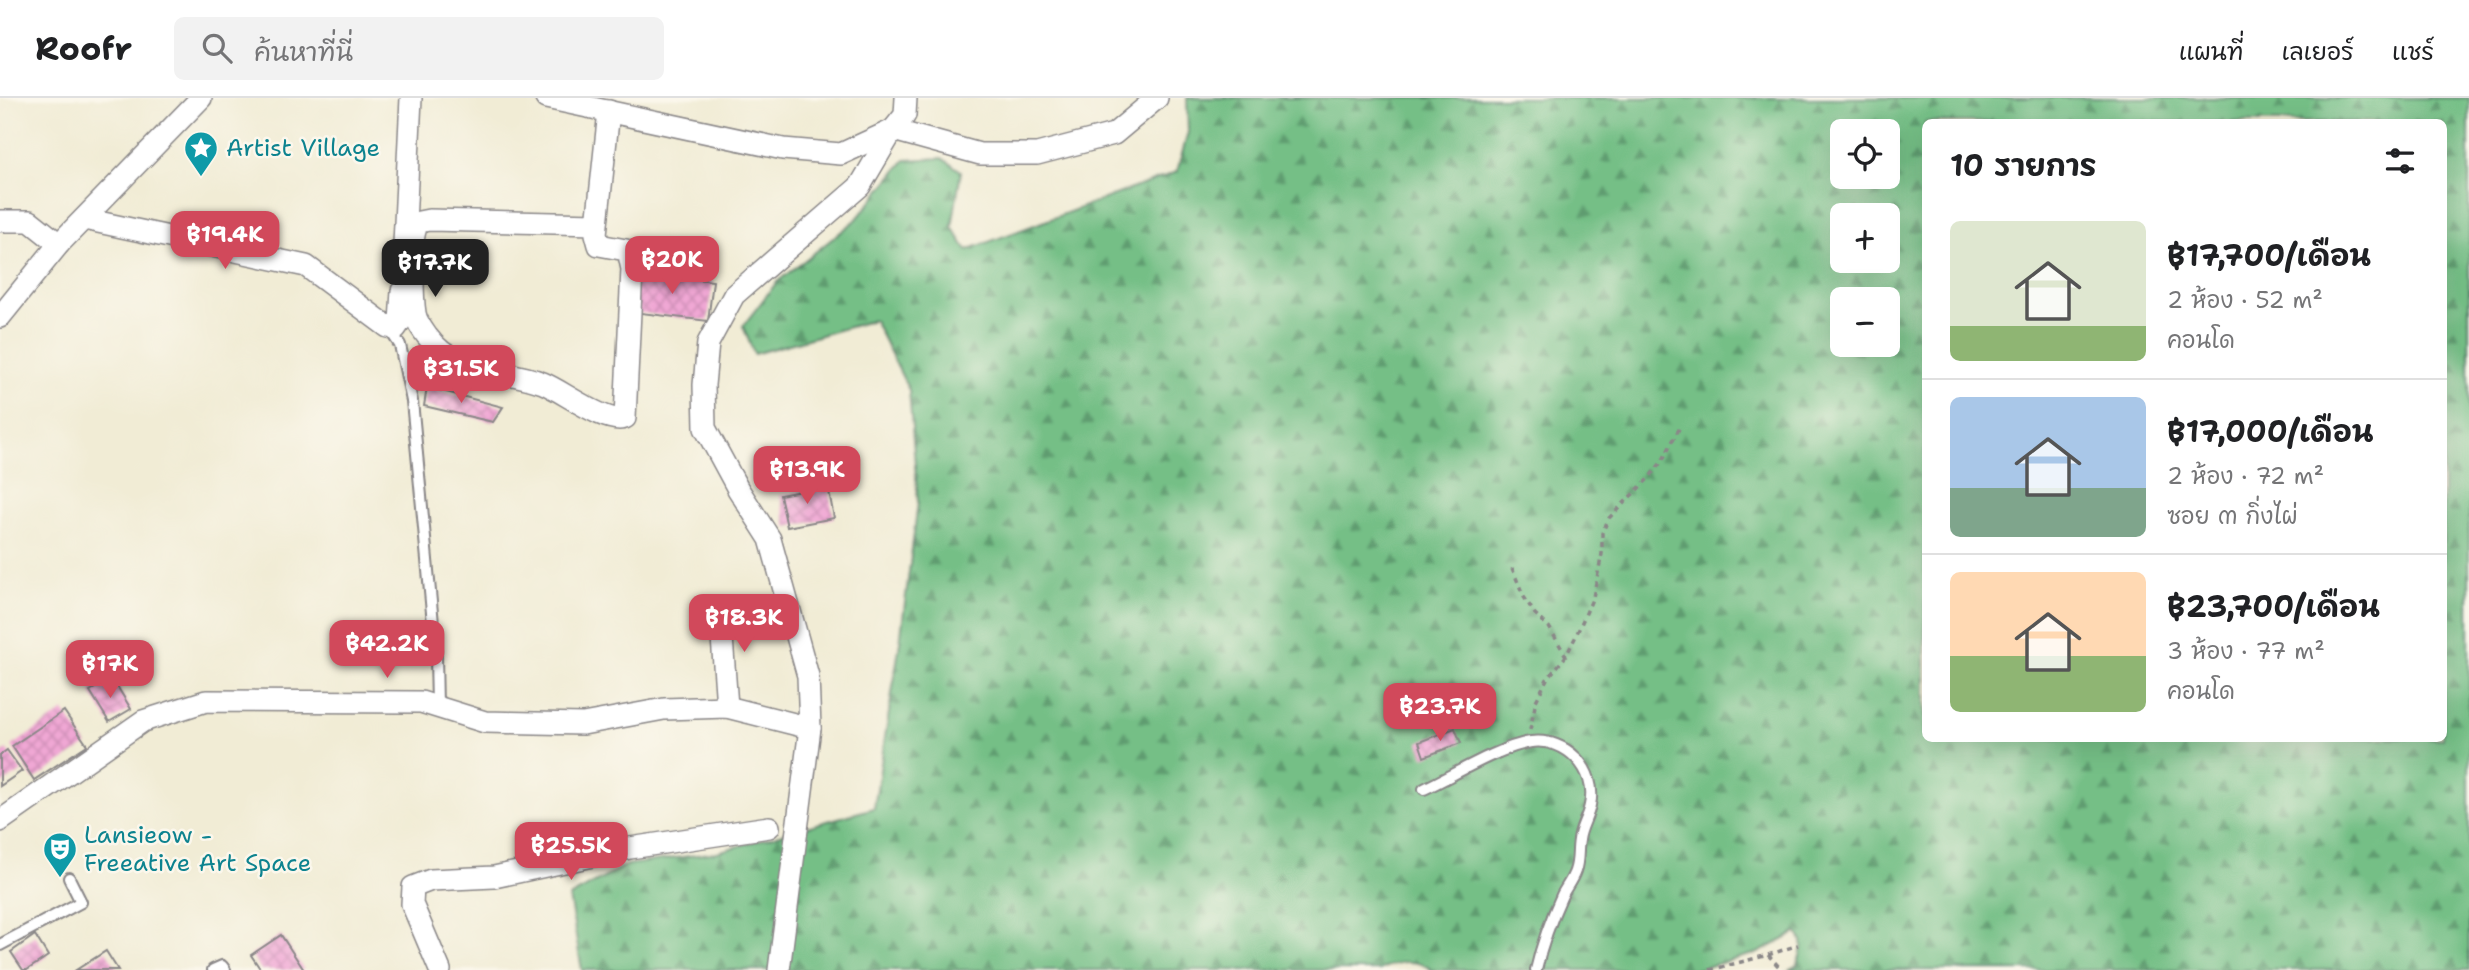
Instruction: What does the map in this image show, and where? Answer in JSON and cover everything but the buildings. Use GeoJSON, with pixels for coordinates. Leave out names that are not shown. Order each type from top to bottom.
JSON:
{"type":"FeatureCollection","features":[{"type":"Feature","properties":{"kind":"street"},"geometry":{"type":"LineString","coordinates":[[0,317],[59,244],[201,98]]}},
{"type":"Feature","properties":{"kind":"street"},"geometry":{"type":"LineString","coordinates":[[84,219],[306,266],[388,327],[396,328],[400,322],[411,98]]}},
{"type":"Feature","properties":{"kind":"street"},"geometry":{"type":"LineString","coordinates":[[546,98],[783,149],[841,154],[893,130],[979,155],[1037,154],[1114,134],[1157,98]]}},
{"type":"Feature","properties":{"kind":"street"},"geometry":{"type":"LineString","coordinates":[[779,970],[810,728],[808,676],[770,539],[738,489],[705,428],[704,385],[708,343],[734,295],[860,186],[893,130],[905,115],[906,98]]}},
{"type":"Feature","properties":{"kind":"street"},"geometry":{"type":"LineString","coordinates":[[597,224],[429,220],[419,222],[415,232],[413,273],[415,315],[419,325],[441,353],[458,362],[545,384],[604,415],[624,419],[632,269],[626,250],[599,245],[596,240],[609,111]]}},
{"type":"Feature","properties":{"kind":"street"},"geometry":{"type":"LineString","coordinates":[[0,221],[30,220],[59,244]]}},
{"type":"Feature","properties":{"kind":"street"},"geometry":{"type":"LineString","coordinates":[[712,611],[722,637],[727,706]]}},
{"type":"Feature","properties":{"kind":"street"},"geometry":{"type":"LineString","coordinates":[[0,821],[143,721],[206,701],[421,702],[485,722],[583,724],[664,709],[727,706],[810,728]]}},
{"type":"Feature","properties":{"kind":"street"},"geometry":{"type":"LineString","coordinates":[[440,970],[412,904],[413,887],[431,880],[494,877],[631,848],[769,827]]}},
{"type":"Feature","properties":{"kind":"lane"},"geometry":{"type":"LineString","coordinates":[[388,327],[400,345],[412,401],[436,655],[436,707]]}},
{"type":"Feature","properties":{"kind":"lane"},"geometry":{"type":"LineString","coordinates":[[1424,789],[1511,748],[1531,742],[1544,742],[1567,750],[1580,761],[1592,788],[1590,805],[1578,839],[1579,855],[1574,873],[1553,915],[1536,970]]}},
{"type":"Feature","properties":{"kind":"lane"},"geometry":{"type":"LineString","coordinates":[[0,945],[81,902],[69,878]]}},
{"type":"Feature","properties":{"kind":"lane"},"geometry":{"type":"LineString","coordinates":[[213,970],[222,965],[225,970]]}},
{"type":"Feature","properties":{"kind":"path"},"geometry":{"type":"LineString","coordinates":[[1531,742],[1530,727],[1536,701],[1547,679],[1566,656],[1593,597],[1602,554],[1602,533],[1609,518],[1656,469],[1681,425]]}},
{"type":"Feature","properties":{"kind":"path"},"geometry":{"type":"LineString","coordinates":[[1512,568],[1524,597],[1535,614],[1549,627],[1566,656]]}},
{"type":"Feature","properties":{"kind":"path"},"geometry":{"type":"LineString","coordinates":[[1710,970],[1798,945]]}},
{"type":"Feature","properties":{"kind":"path"},"geometry":{"type":"LineString","coordinates":[[1768,955],[1782,970]]}},
{"type":"Feature","properties":{"kind":"green space"},"geometry":{"type":"Polygon","coordinates":[[[1187,98],[2469,98],[2469,970],[1789,970],[1797,966],[1802,948],[1802,940],[1796,933],[1758,953],[1695,970],[1432,970],[1419,963],[1406,962],[1379,970],[582,970],[569,897],[627,865],[717,852],[874,808],[900,642],[918,502],[909,390],[874,320],[754,354],[743,326],[777,282],[856,220],[905,160],[942,158],[961,171],[952,227],[967,250],[1177,172],[1188,132],[1187,98]]]}},
{"type":"Feature","properties":{"kind":"place","name":"Artist Village"},"geometry":{"type":"Point","coordinates":[201,178]}},
{"type":"Feature","properties":{"kind":"place","name":"Lansieow - Freeative Art Space"},"geometry":{"type":"Point","coordinates":[60,879]}}]}
